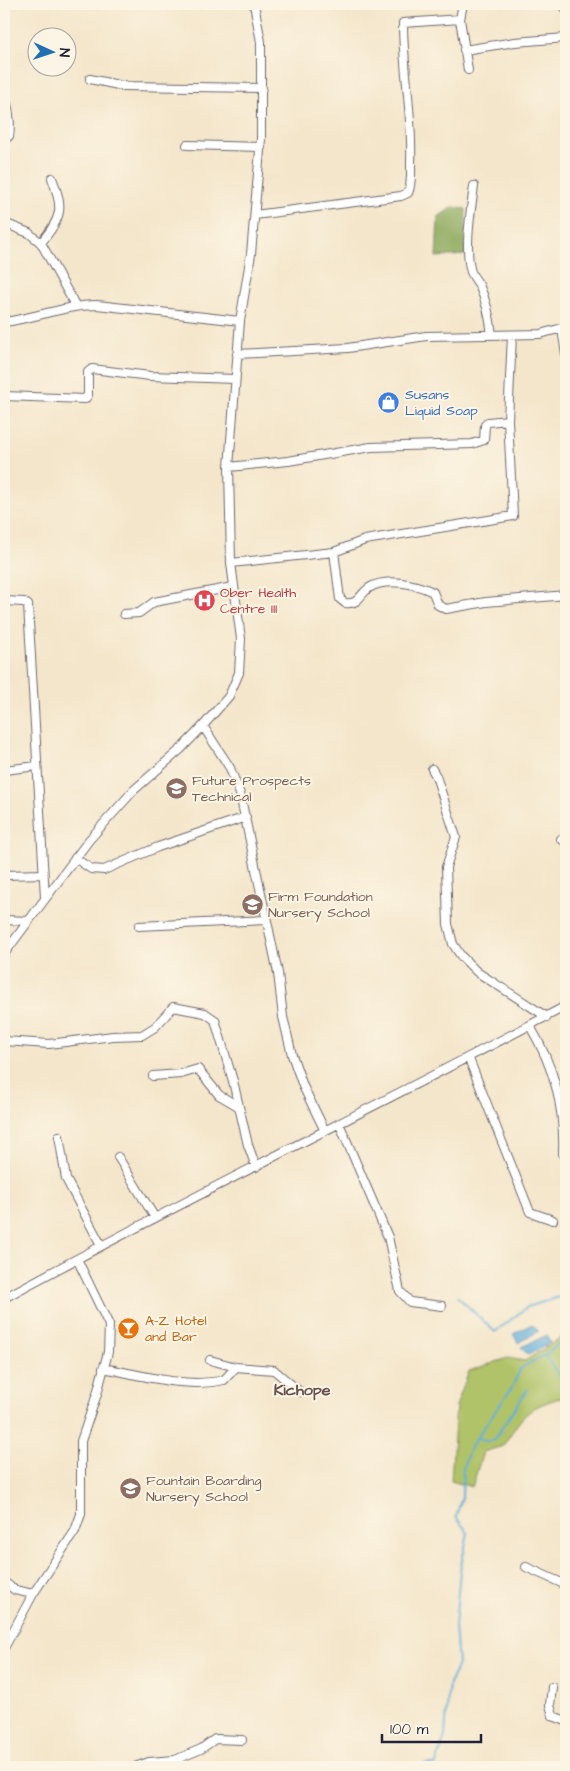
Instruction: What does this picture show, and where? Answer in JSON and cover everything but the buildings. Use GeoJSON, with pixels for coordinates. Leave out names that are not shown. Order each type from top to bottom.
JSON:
{"type":"FeatureCollection","features":[{"type":"Feature","properties":{"kind":"street"},"geometry":{"type":"LineString","coordinates":[[4,954],[75,858],[118,806],[203,726],[229,696],[239,673],[241,639],[231,563],[229,467],[234,379],[255,215],[261,147],[261,42],[254,4]]}},
{"type":"Feature","properties":{"kind":"street"},"geometry":{"type":"LineString","coordinates":[[462,4],[460,19],[468,70]]}},
{"type":"Feature","properties":{"kind":"street"},"geometry":{"type":"LineString","coordinates":[[562,4],[566,9]]}},
{"type":"Feature","properties":{"kind":"street"},"geometry":{"type":"LineString","coordinates":[[255,215],[401,196],[408,193],[412,152],[409,98],[403,52],[403,23],[460,19]]}},
{"type":"Feature","properties":{"kind":"street"},"geometry":{"type":"LineString","coordinates":[[464,50],[516,42],[566,38]]}},
{"type":"Feature","properties":{"kind":"street"},"geometry":{"type":"LineString","coordinates":[[90,79],[129,87],[262,88]]}},
{"type":"Feature","properties":{"kind":"street"},"geometry":{"type":"LineString","coordinates":[[4,96],[10,132],[9,136],[4,140]]}},
{"type":"Feature","properties":{"kind":"street"},"geometry":{"type":"LineString","coordinates":[[187,145],[261,147]]}},
{"type":"Feature","properties":{"kind":"street"},"geometry":{"type":"LineString","coordinates":[[41,243],[58,218],[61,210],[61,202],[52,178]]}},
{"type":"Feature","properties":{"kind":"street"},"geometry":{"type":"LineString","coordinates":[[474,186],[470,220],[470,263],[472,273],[479,284],[489,312],[492,335]]}},
{"type":"Feature","properties":{"kind":"street"},"geometry":{"type":"LineString","coordinates":[[4,223],[29,233],[41,243],[75,305]]}},
{"type":"Feature","properties":{"kind":"street"},"geometry":{"type":"LineString","coordinates":[[4,322],[57,312],[75,305],[116,306],[240,321]]}},
{"type":"Feature","properties":{"kind":"street"},"geometry":{"type":"LineString","coordinates":[[237,354],[341,349],[426,336],[540,334],[564,328],[566,354]]}},
{"type":"Feature","properties":{"kind":"street"},"geometry":{"type":"LineString","coordinates":[[231,563],[334,552],[365,540],[513,516],[508,420],[512,335]]}},
{"type":"Feature","properties":{"kind":"street"},"geometry":{"type":"LineString","coordinates":[[4,396],[83,399],[88,396],[88,372],[92,369],[150,376],[234,379]]}},
{"type":"Feature","properties":{"kind":"street"},"geometry":{"type":"LineString","coordinates":[[229,467],[288,461],[372,447],[472,444],[484,440],[485,425],[489,421],[508,420]]}},
{"type":"Feature","properties":{"kind":"street"},"geometry":{"type":"LineString","coordinates":[[334,552],[340,599],[345,603],[357,602],[372,587],[406,582],[433,592],[438,605],[443,609],[566,595]]}},
{"type":"Feature","properties":{"kind":"street"},"geometry":{"type":"LineString","coordinates":[[124,614],[139,613],[154,602],[233,587]]}},
{"type":"Feature","properties":{"kind":"street"},"geometry":{"type":"LineString","coordinates":[[4,601],[24,602],[28,605],[45,897]]}},
{"type":"Feature","properties":{"kind":"street"},"geometry":{"type":"LineString","coordinates":[[203,726],[230,768],[246,817],[292,1055],[303,1086],[324,1131]]}},
{"type":"Feature","properties":{"kind":"street"},"geometry":{"type":"LineString","coordinates":[[4,770],[37,766]]}},
{"type":"Feature","properties":{"kind":"street"},"geometry":{"type":"LineString","coordinates":[[432,769],[456,837],[446,867],[448,924],[454,944],[461,956],[477,972],[547,1017]]}},
{"type":"Feature","properties":{"kind":"street"},"geometry":{"type":"LineString","coordinates":[[75,858],[91,869],[104,870],[158,847],[246,817]]}},
{"type":"Feature","properties":{"kind":"street"},"geometry":{"type":"LineString","coordinates":[[4,875],[43,874]]}},
{"type":"Feature","properties":{"kind":"street"},"geometry":{"type":"LineString","coordinates":[[4,920],[29,921]]}},
{"type":"Feature","properties":{"kind":"street"},"geometry":{"type":"LineString","coordinates":[[139,926],[266,920]]}},
{"type":"Feature","properties":{"kind":"street"},"geometry":{"type":"LineString","coordinates":[[4,1298],[101,1245],[469,1058],[566,1006]]}},
{"type":"Feature","properties":{"kind":"street"},"geometry":{"type":"LineString","coordinates":[[4,1041],[48,1044],[113,1036],[142,1035],[155,1026],[170,1009],[180,1008],[205,1013],[215,1020],[256,1167]]}},
{"type":"Feature","properties":{"kind":"street"},"geometry":{"type":"LineString","coordinates":[[530,1026],[547,1058],[556,1085],[564,1120],[563,1154],[566,1154]]}},
{"type":"Feature","properties":{"kind":"street"},"geometry":{"type":"LineString","coordinates":[[469,1058],[530,1212],[553,1220]]}},
{"type":"Feature","properties":{"kind":"street"},"geometry":{"type":"LineString","coordinates":[[153,1076],[181,1074],[198,1069],[219,1095],[238,1106]]}},
{"type":"Feature","properties":{"kind":"street"},"geometry":{"type":"LineString","coordinates":[[339,1123],[388,1237],[400,1291],[410,1302],[442,1306]]}},
{"type":"Feature","properties":{"kind":"street"},"geometry":{"type":"LineString","coordinates":[[58,1136],[66,1179],[101,1245]]}},
{"type":"Feature","properties":{"kind":"street"},"geometry":{"type":"LineString","coordinates":[[118,1157],[155,1218]]}},
{"type":"Feature","properties":{"kind":"street"},"geometry":{"type":"LineString","coordinates":[[4,1648],[33,1594],[61,1553],[79,1521],[82,1495],[81,1441],[108,1352],[109,1324],[77,1258]]}},
{"type":"Feature","properties":{"kind":"street"},"geometry":{"type":"LineString","coordinates":[[210,1360],[236,1367],[274,1370],[300,1392]]}},
{"type":"Feature","properties":{"kind":"street"},"geometry":{"type":"LineString","coordinates":[[103,1368],[155,1380],[201,1382],[224,1380],[236,1367]]}},
{"type":"Feature","properties":{"kind":"street"},"geometry":{"type":"LineString","coordinates":[[526,1567],[566,1585]]}},
{"type":"Feature","properties":{"kind":"street"},"geometry":{"type":"LineString","coordinates":[[4,1582],[15,1590],[33,1594]]}},
{"type":"Feature","properties":{"kind":"street"},"geometry":{"type":"LineString","coordinates":[[552,1687],[551,1712],[553,1716],[566,1721]]}},
{"type":"Feature","properties":{"kind":"street"},"geometry":{"type":"LineString","coordinates":[[135,1767],[175,1760],[201,1749],[215,1739],[242,1740]]}},
{"type":"Feature","properties":{"kind":"green space"},"geometry":{"type":"Polygon","coordinates":[[[453,207],[466,209],[465,255],[436,257],[438,217],[453,207]]]}},
{"type":"Feature","properties":{"kind":"green space"},"geometry":{"type":"Polygon","coordinates":[[[566,1334],[566,1404],[560,1398],[532,1410],[520,1421],[503,1446],[483,1452],[472,1487],[451,1481],[456,1406],[469,1371],[508,1358],[525,1361],[566,1334]]]}},
{"type":"Feature","properties":{"kind":"water"},"geometry":{"type":"Polygon","coordinates":[[[532,1324],[539,1331],[518,1343],[513,1334],[532,1324]]]}},
{"type":"Feature","properties":{"kind":"water"},"geometry":{"type":"Polygon","coordinates":[[[547,1335],[550,1343],[528,1355],[521,1347],[547,1335]]]}},
{"type":"Feature","properties":{"kind":"waterway"},"geometry":{"type":"LineString","coordinates":[[458,1297],[495,1332],[527,1307],[566,1295]]}},
{"type":"Feature","properties":{"kind":"waterway"},"geometry":{"type":"LineString","coordinates":[[422,1767],[426,1764],[436,1764],[445,1736],[449,1683],[458,1664],[455,1626],[460,1570],[468,1533],[456,1517],[462,1497],[463,1468],[468,1452],[511,1389],[521,1368],[546,1354],[566,1338]]}},
{"type":"Feature","properties":{"kind":"waterway"},"geometry":{"type":"LineString","coordinates":[[544,1355],[558,1374],[566,1380]]}},
{"type":"Feature","properties":{"kind":"waterway"},"geometry":{"type":"LineString","coordinates":[[477,1437],[485,1441],[493,1441],[528,1389]]}},
{"type":"Feature","properties":{"kind":"place","name":"Susans Liquid Soap"},"geometry":{"type":"Point","coordinates":[389,402]}},
{"type":"Feature","properties":{"kind":"place","name":"Ober Health Centre III"},"geometry":{"type":"Point","coordinates":[204,600]}},
{"type":"Feature","properties":{"kind":"place","name":"Future Prospects Technical"},"geometry":{"type":"Point","coordinates":[176,788]}},
{"type":"Feature","properties":{"kind":"place","name":"Firm Foundation Nursery School"},"geometry":{"type":"Point","coordinates":[252,904]}},
{"type":"Feature","properties":{"kind":"place","name":"A-Z Hotel and Bar"},"geometry":{"type":"Point","coordinates":[129,1328]}},
{"type":"Feature","properties":{"kind":"place","name":"Fountain Boarding Nursery School"},"geometry":{"type":"Point","coordinates":[130,1488]}},
{"type":"Feature","properties":{"kind":"district","name":"Kichope"},"geometry":{"type":"Point","coordinates":[302,1389]}}]}
